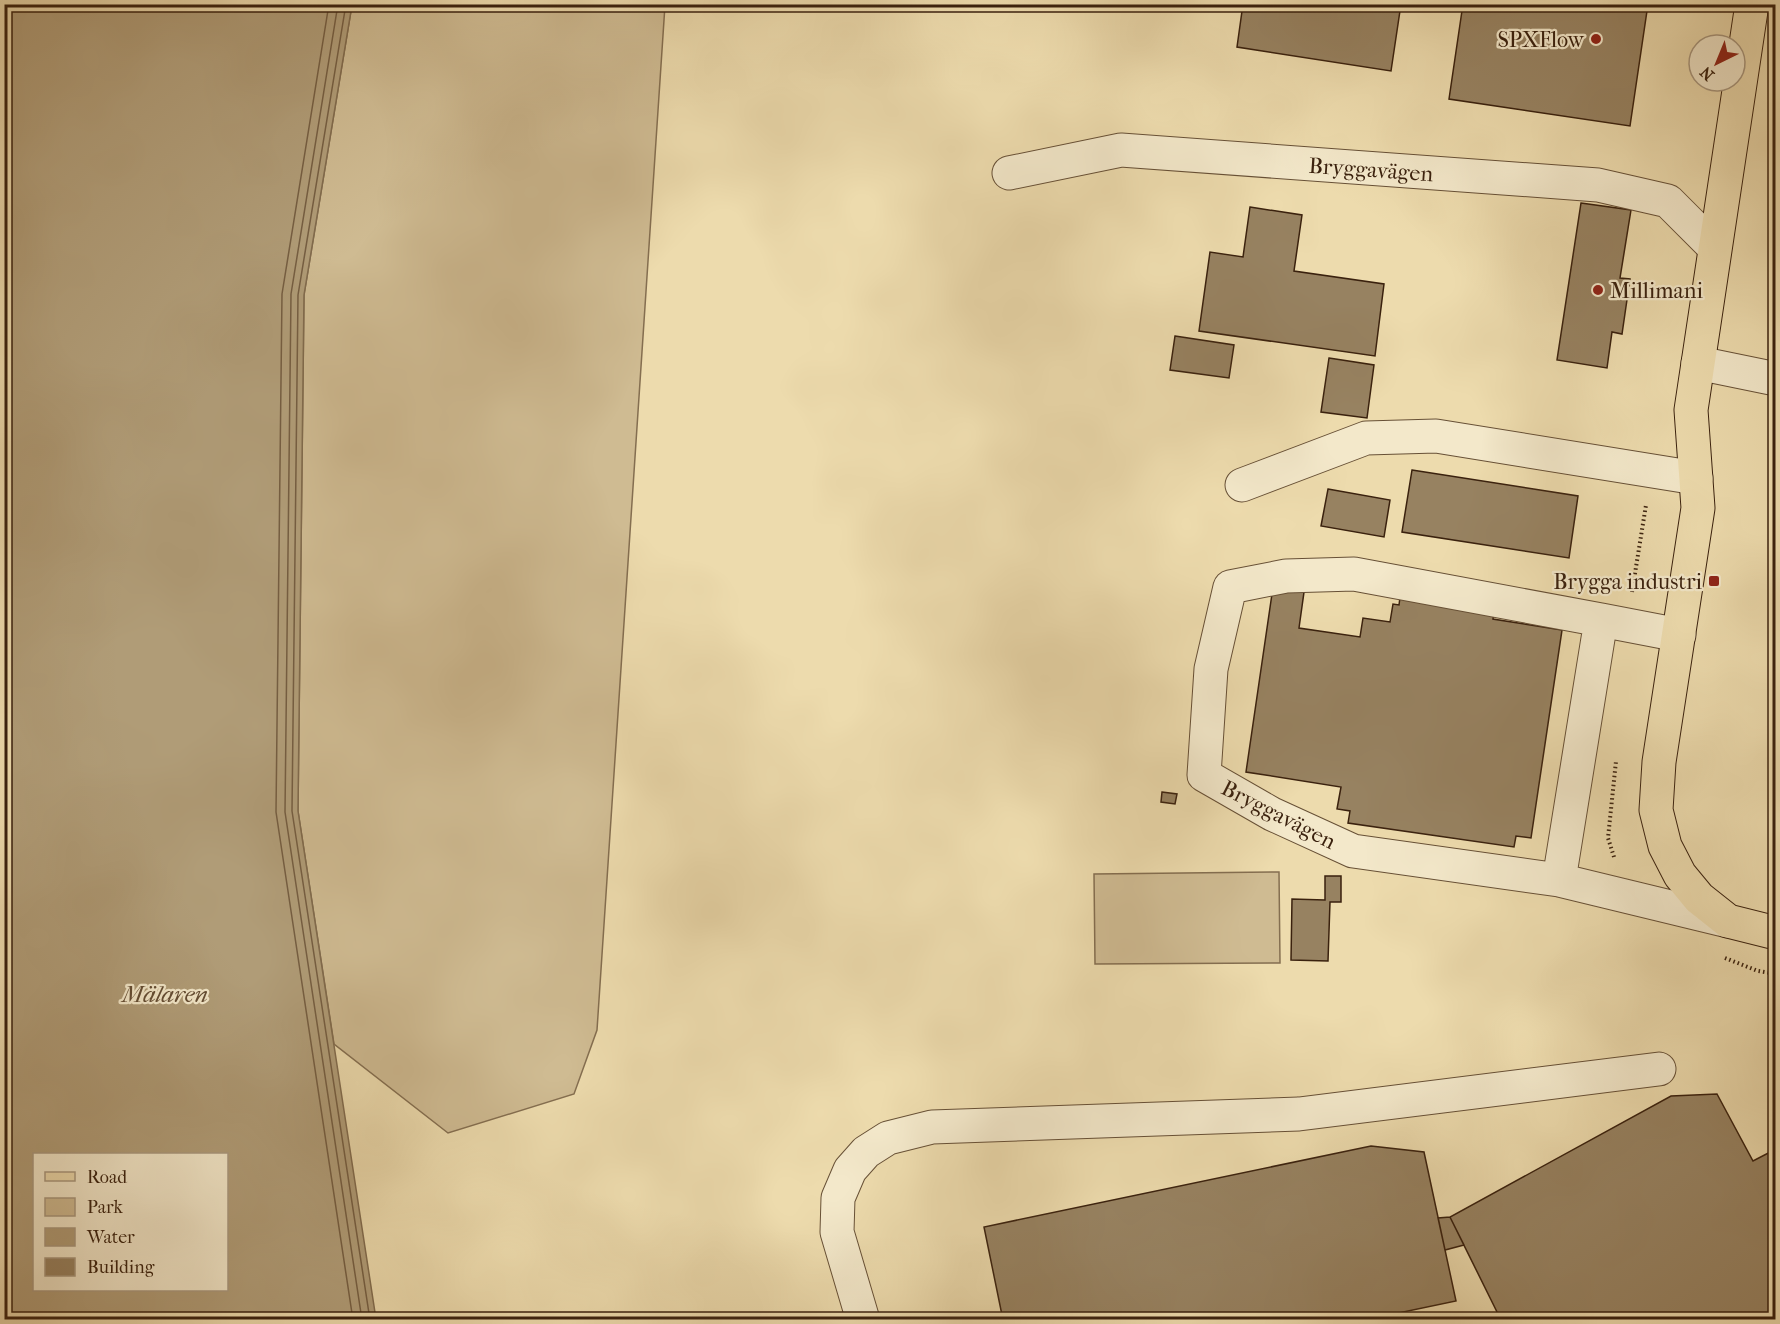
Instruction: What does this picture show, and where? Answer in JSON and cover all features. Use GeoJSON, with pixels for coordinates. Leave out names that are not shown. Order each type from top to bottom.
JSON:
{"type":"FeatureCollection","features":[{"type":"Feature","properties":{"kind":"main road","name":"Bryggavägen"},"geometry":{"type":"LineString","coordinates":[[1752,4],[1691,410],[1698,508],[1659,762],[1656,810],[1665,846],[1680,875],[1699,898],[1728,921],[1776,933]]}},
{"type":"Feature","properties":{"kind":"lane","name":"Bryggavägen"},"geometry":{"type":"LineString","coordinates":[[1008,173],[1120,150],[1598,185],[1668,201],[1714,247]]}},
{"type":"Feature","properties":{"kind":"lane"},"geometry":{"type":"LineString","coordinates":[[1698,363],[1776,379]]}},
{"type":"Feature","properties":{"kind":"lane"},"geometry":{"type":"LineString","coordinates":[[1242,485],[1366,438],[1436,436],[1696,478]]}},
{"type":"Feature","properties":{"kind":"lane","name":"Bryggavägen"},"geometry":{"type":"LineString","coordinates":[[1679,635],[1354,574],[1286,576],[1230,587],[1211,669],[1204,775],[1272,814],[1353,851],[1559,880],[1728,921]]}},
{"type":"Feature","properties":{"kind":"lane"},"geometry":{"type":"LineString","coordinates":[[1559,880],[1601,620]]}},
{"type":"Feature","properties":{"kind":"lane"},"geometry":{"type":"LineString","coordinates":[[863,1320],[837,1232],[838,1198],[850,1170],[866,1152],[888,1138],[932,1127],[1299,1114],[1659,1069]]}},
{"type":"Feature","properties":{"kind":"green space"},"geometry":{"type":"Polygon","coordinates":[[[352,5],[665,5],[597,1030],[574,1094],[448,1133],[334,1044],[298,811],[304,295],[352,5]]]}},
{"type":"Feature","properties":{"kind":"green space"},"geometry":{"type":"Polygon","coordinates":[[[1279,872],[1280,963],[1095,964],[1094,874],[1279,872]]]}},
{"type":"Feature","properties":{"kind":"water","name":"Mälaren"},"geometry":{"type":"Polygon","coordinates":[[[5,4],[352,5],[304,295],[298,811],[376,1319],[5,1319],[5,4]]]}},
{"type":"Feature","properties":{"kind":"building"},"geometry":{"type":"Polygon","coordinates":[[[1243,4],[1401,4],[1391,71],[1237,47],[1243,4]]]}},
{"type":"Feature","properties":{"kind":"building"},"geometry":{"type":"Polygon","coordinates":[[[1463,4],[1648,4],[1630,126],[1449,99],[1463,4]]]}},
{"type":"Feature","properties":{"kind":"building"},"geometry":{"type":"Polygon","coordinates":[[[1581,203],[1631,210],[1620,278],[1630,279],[1622,334],[1612,332],[1607,368],[1557,360],[1581,203]]]}},
{"type":"Feature","properties":{"kind":"building"},"geometry":{"type":"Polygon","coordinates":[[[1250,207],[1302,215],[1294,271],[1384,284],[1375,356],[1199,331],[1210,252],[1243,257],[1250,207]]]}},
{"type":"Feature","properties":{"kind":"building"},"geometry":{"type":"Polygon","coordinates":[[[1175,336],[1234,345],[1229,378],[1170,370],[1175,336]]]}},
{"type":"Feature","properties":{"kind":"building"},"geometry":{"type":"Polygon","coordinates":[[[1329,358],[1374,365],[1367,418],[1321,412],[1329,358]]]}},
{"type":"Feature","properties":{"kind":"building"},"geometry":{"type":"Polygon","coordinates":[[[1412,470],[1578,496],[1569,558],[1402,532],[1412,470]]]}},
{"type":"Feature","properties":{"kind":"building"},"geometry":{"type":"Polygon","coordinates":[[[1328,489],[1390,500],[1384,537],[1321,526],[1328,489]]]}},
{"type":"Feature","properties":{"kind":"building"},"geometry":{"type":"Polygon","coordinates":[[[1273,587],[1304,592],[1299,628],[1360,637],[1363,618],[1390,622],[1393,604],[1399,605],[1401,590],[1495,604],[1493,619],[1562,630],[1531,838],[1516,836],[1514,847],[1348,823],[1350,811],[1337,809],[1341,787],[1246,772],[1273,587]]]}},
{"type":"Feature","properties":{"kind":"building"},"geometry":{"type":"Polygon","coordinates":[[[1162,792],[1177,794],[1175,804],[1161,802],[1162,792]]]}},
{"type":"Feature","properties":{"kind":"building"},"geometry":{"type":"Polygon","coordinates":[[[1325,876],[1341,876],[1341,902],[1330,902],[1328,961],[1291,960],[1292,899],[1325,900],[1325,876]]]}},
{"type":"Feature","properties":{"kind":"building"},"geometry":{"type":"Polygon","coordinates":[[[1717,1094],[1753,1161],[1776,1149],[1776,1320],[1501,1320],[1450,1217],[1671,1096],[1717,1094]]]}},
{"type":"Feature","properties":{"kind":"building"},"geometry":{"type":"Polygon","coordinates":[[[1371,1146],[1424,1152],[1456,1301],[1365,1320],[1003,1320],[984,1227],[1371,1146]]]}},
{"type":"Feature","properties":{"kind":"building"},"geometry":{"type":"Polygon","coordinates":[[[1450,1217],[1464,1245],[1445,1250],[1438,1218],[1450,1217]]]}},
{"type":"Feature","properties":{"kind":"place","name":"SPXFlow"},"geometry":{"type":"Point","coordinates":[1596,39]}},
{"type":"Feature","properties":{"kind":"place","name":"Millimani"},"geometry":{"type":"Point","coordinates":[1598,290]}},
{"type":"Feature","properties":{"kind":"place","name":"Brygga industri"},"geometry":{"type":"Point","coordinates":[1714,581]}}]}
